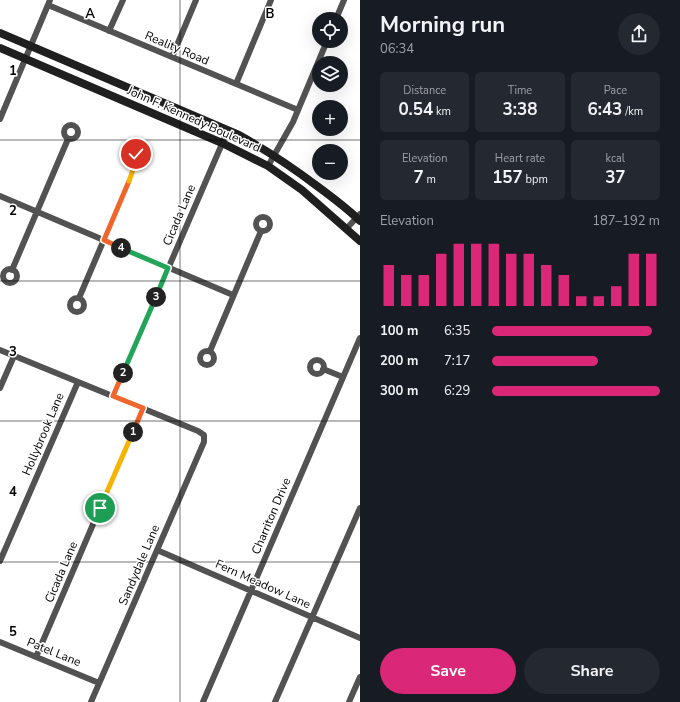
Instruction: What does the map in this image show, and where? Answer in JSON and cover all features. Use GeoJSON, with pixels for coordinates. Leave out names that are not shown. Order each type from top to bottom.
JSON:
{"type":"FeatureCollection","features":[{"type":"Feature","properties":{"kind":"main road","name":"John F. Kennedy Boulevard"},"geometry":{"type":"LineString","coordinates":[[0,33],[228,130],[274,156],[359,218]]}},
{"type":"Feature","properties":{"kind":"main road","name":"John F. Kennedy Boulevard"},"geometry":{"type":"LineString","coordinates":[[0,48],[222,143],[268,166],[302,190],[360,241]]}},
{"type":"Feature","properties":{"kind":"street"},"geometry":{"type":"LineString","coordinates":[[109,31],[123,0]]}},
{"type":"Feature","properties":{"kind":"street"},"geometry":{"type":"LineString","coordinates":[[172,58],[196,0]]}},
{"type":"Feature","properties":{"kind":"street"},"geometry":{"type":"LineString","coordinates":[[236,84],[271,0]]}},
{"type":"Feature","properties":{"kind":"street"},"geometry":{"type":"LineString","coordinates":[[339,12],[344,0]]}},
{"type":"Feature","properties":{"kind":"street"},"geometry":{"type":"LineString","coordinates":[[0,119],[49,3]]}},
{"type":"Feature","properties":{"kind":"street","name":"Reality Road"},"geometry":{"type":"LineString","coordinates":[[49,3],[109,31],[298,110]]}},
{"type":"Feature","properties":{"kind":"street"},"geometry":{"type":"LineString","coordinates":[[268,166],[293,122],[324,48]]}},
{"type":"Feature","properties":{"kind":"street","name":"Cicada Lane"},"geometry":{"type":"LineString","coordinates":[[113,396],[228,130]]}},
{"type":"Feature","properties":{"kind":"street"},"geometry":{"type":"LineString","coordinates":[[12,270],[68,139]]}},
{"type":"Feature","properties":{"kind":"street"},"geometry":{"type":"LineString","coordinates":[[79,298],[134,167]]}},
{"type":"Feature","properties":{"kind":"street"},"geometry":{"type":"LineString","coordinates":[[0,196],[233,295]]}},
{"type":"Feature","properties":{"kind":"street"},"geometry":{"type":"LineString","coordinates":[[347,228],[359,218]]}},
{"type":"Feature","properties":{"kind":"street"},"geometry":{"type":"LineString","coordinates":[[210,351],[261,231]]}},
{"type":"Feature","properties":{"kind":"street","name":"Charriton Drive"},"geometry":{"type":"LineString","coordinates":[[203,702],[360,338]]}},
{"type":"Feature","properties":{"kind":"street"},"geometry":{"type":"LineString","coordinates":[[0,350],[143,408]]}},
{"type":"Feature","properties":{"kind":"street"},"geometry":{"type":"LineString","coordinates":[[0,388],[14,356]]}},
{"type":"Feature","properties":{"kind":"street"},"geometry":{"type":"LineString","coordinates":[[323,369],[343,377]]}},
{"type":"Feature","properties":{"kind":"street","name":"Hollybrook Lane"},"geometry":{"type":"LineString","coordinates":[[0,561],[78,382]]}},
{"type":"Feature","properties":{"kind":"street","name":"Cicada Lane"},"geometry":{"type":"LineString","coordinates":[[36,657],[143,408]]}},
{"type":"Feature","properties":{"kind":"street","name":"Sandydale Lane"},"geometry":{"type":"LineString","coordinates":[[91,702],[204,442],[204,435],[198,430],[143,408]]}},
{"type":"Feature","properties":{"kind":"street"},"geometry":{"type":"LineString","coordinates":[[276,702],[360,508]]}},
{"type":"Feature","properties":{"kind":"street","name":"Fern Meadow Lane"},"geometry":{"type":"LineString","coordinates":[[157,550],[360,638]]}},
{"type":"Feature","properties":{"kind":"street","name":"Patel Lane"},"geometry":{"type":"LineString","coordinates":[[0,642],[99,683]]}},
{"type":"Feature","properties":{"kind":"street"},"geometry":{"type":"LineString","coordinates":[[349,702],[360,677]]}},
{"type":"Feature","properties":{"kind":"route"},"geometry":{"type":"LineString","coordinates":[[100,508],[143,408],[113,396],[168,268],[104,240],[134,167],[130,160],[132,156],[136,154]]}}]}
